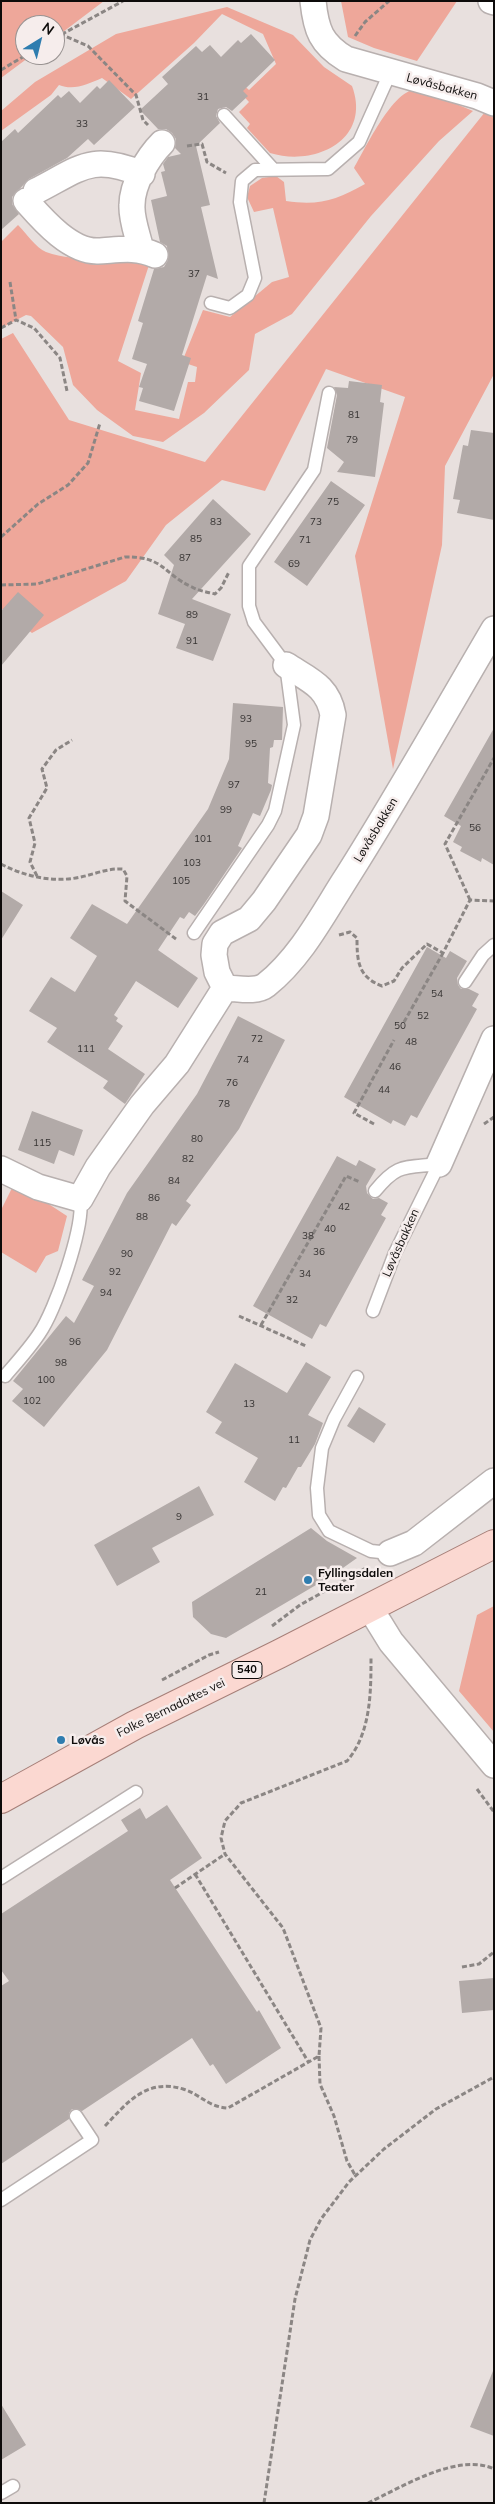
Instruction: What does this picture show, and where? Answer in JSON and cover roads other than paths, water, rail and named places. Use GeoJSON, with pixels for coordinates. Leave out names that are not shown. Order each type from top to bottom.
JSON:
{"type":"FeatureCollection","features":[{"type":"Feature","properties":{"kind":"main road","name":"Folke Bernadottes vei"},"geometry":{"type":"LineString","coordinates":[[1,1799],[135,1725],[494,1544]]}},
{"type":"Feature","properties":{"kind":"street","name":"Løvåsbakken"},"geometry":{"type":"LineString","coordinates":[[313,1],[314,16],[324,42],[346,59],[390,73],[477,96],[494,103]]}},
{"type":"Feature","properties":{"kind":"street"},"geometry":{"type":"LineString","coordinates":[[142,174],[118,165],[92,163],[78,167],[31,196],[53,230],[86,249],[148,253],[132,205],[134,192],[142,174],[153,152],[162,143]]}},
{"type":"Feature","properties":{"kind":"street","name":"Løvåsbakken"},"geometry":{"type":"LineString","coordinates":[[225,988],[253,989],[264,987],[290,961],[378,829],[494,629]]}},
{"type":"Feature","properties":{"kind":"street"},"geometry":{"type":"LineString","coordinates":[[1,1170],[38,1187],[80,1199],[98,1167],[142,1104],[177,1064],[225,988],[217,972],[214,955],[215,944],[222,933],[249,919],[264,901],[309,835],[316,816],[333,715],[330,700],[321,689],[286,665]]}},
{"type":"Feature","properties":{"kind":"street","name":"Løvåsbakken"},"geometry":{"type":"LineString","coordinates":[[439,1164],[494,1040]]}},
{"type":"Feature","properties":{"kind":"street"},"geometry":{"type":"LineString","coordinates":[[390,1553],[414,1543],[494,1481]]}},
{"type":"Feature","properties":{"kind":"street"},"geometry":{"type":"LineString","coordinates":[[370,1608],[391,1642],[494,1765]]}},
{"type":"Feature","properties":{"kind":"lane","name":"Løvåsbakken"},"geometry":{"type":"LineString","coordinates":[[211,303],[230,308],[248,295],[255,278],[240,202],[242,181],[255,170],[328,169],[359,142],[390,73]]}},
{"type":"Feature","properties":{"kind":"lane"},"geometry":{"type":"LineString","coordinates":[[224,115],[273,169]]}},
{"type":"Feature","properties":{"kind":"lane"},"geometry":{"type":"LineString","coordinates":[[194,933],[268,825],[275,811],[294,725],[286,665],[254,622],[248,606],[249,566],[314,470],[329,393]]}},
{"type":"Feature","properties":{"kind":"lane"},"geometry":{"type":"LineString","coordinates":[[465,982],[483,955],[494,945]]}},
{"type":"Feature","properties":{"kind":"lane","name":"Løvåsbakken"},"geometry":{"type":"LineString","coordinates":[[373,1312],[395,1253],[439,1164]]}},
{"type":"Feature","properties":{"kind":"lane"},"geometry":{"type":"LineString","coordinates":[[375,1192],[386,1176],[398,1169],[439,1164]]}},
{"type":"Feature","properties":{"kind":"lane"},"geometry":{"type":"LineString","coordinates":[[5,1376],[40,1333],[54,1304],[77,1234],[82,1208],[80,1199]]}},
{"type":"Feature","properties":{"kind":"lane"},"geometry":{"type":"LineString","coordinates":[[357,1377],[334,1419],[322,1448],[317,1488],[319,1515],[329,1531],[372,1551],[390,1553]]}},
{"type":"Feature","properties":{"kind":"lane"},"geometry":{"type":"LineString","coordinates":[[1,1878],[136,1792]]}},
{"type":"Feature","properties":{"kind":"lane"},"geometry":{"type":"LineString","coordinates":[[1,2200],[92,2140],[76,2116]]}},
{"type":"Feature","properties":{"kind":"lane"},"geometry":{"type":"LineString","coordinates":[[1,2493],[13,2486]]}},
{"type":"Feature","properties":{"kind":"place","name":"Fyllingsdalen Teater"},"geometry":{"type":"Point","coordinates":[308,1580]}},
{"type":"Feature","properties":{"kind":"place","name":"Løvås"},"geometry":{"type":"Point","coordinates":[61,1740]}}]}
